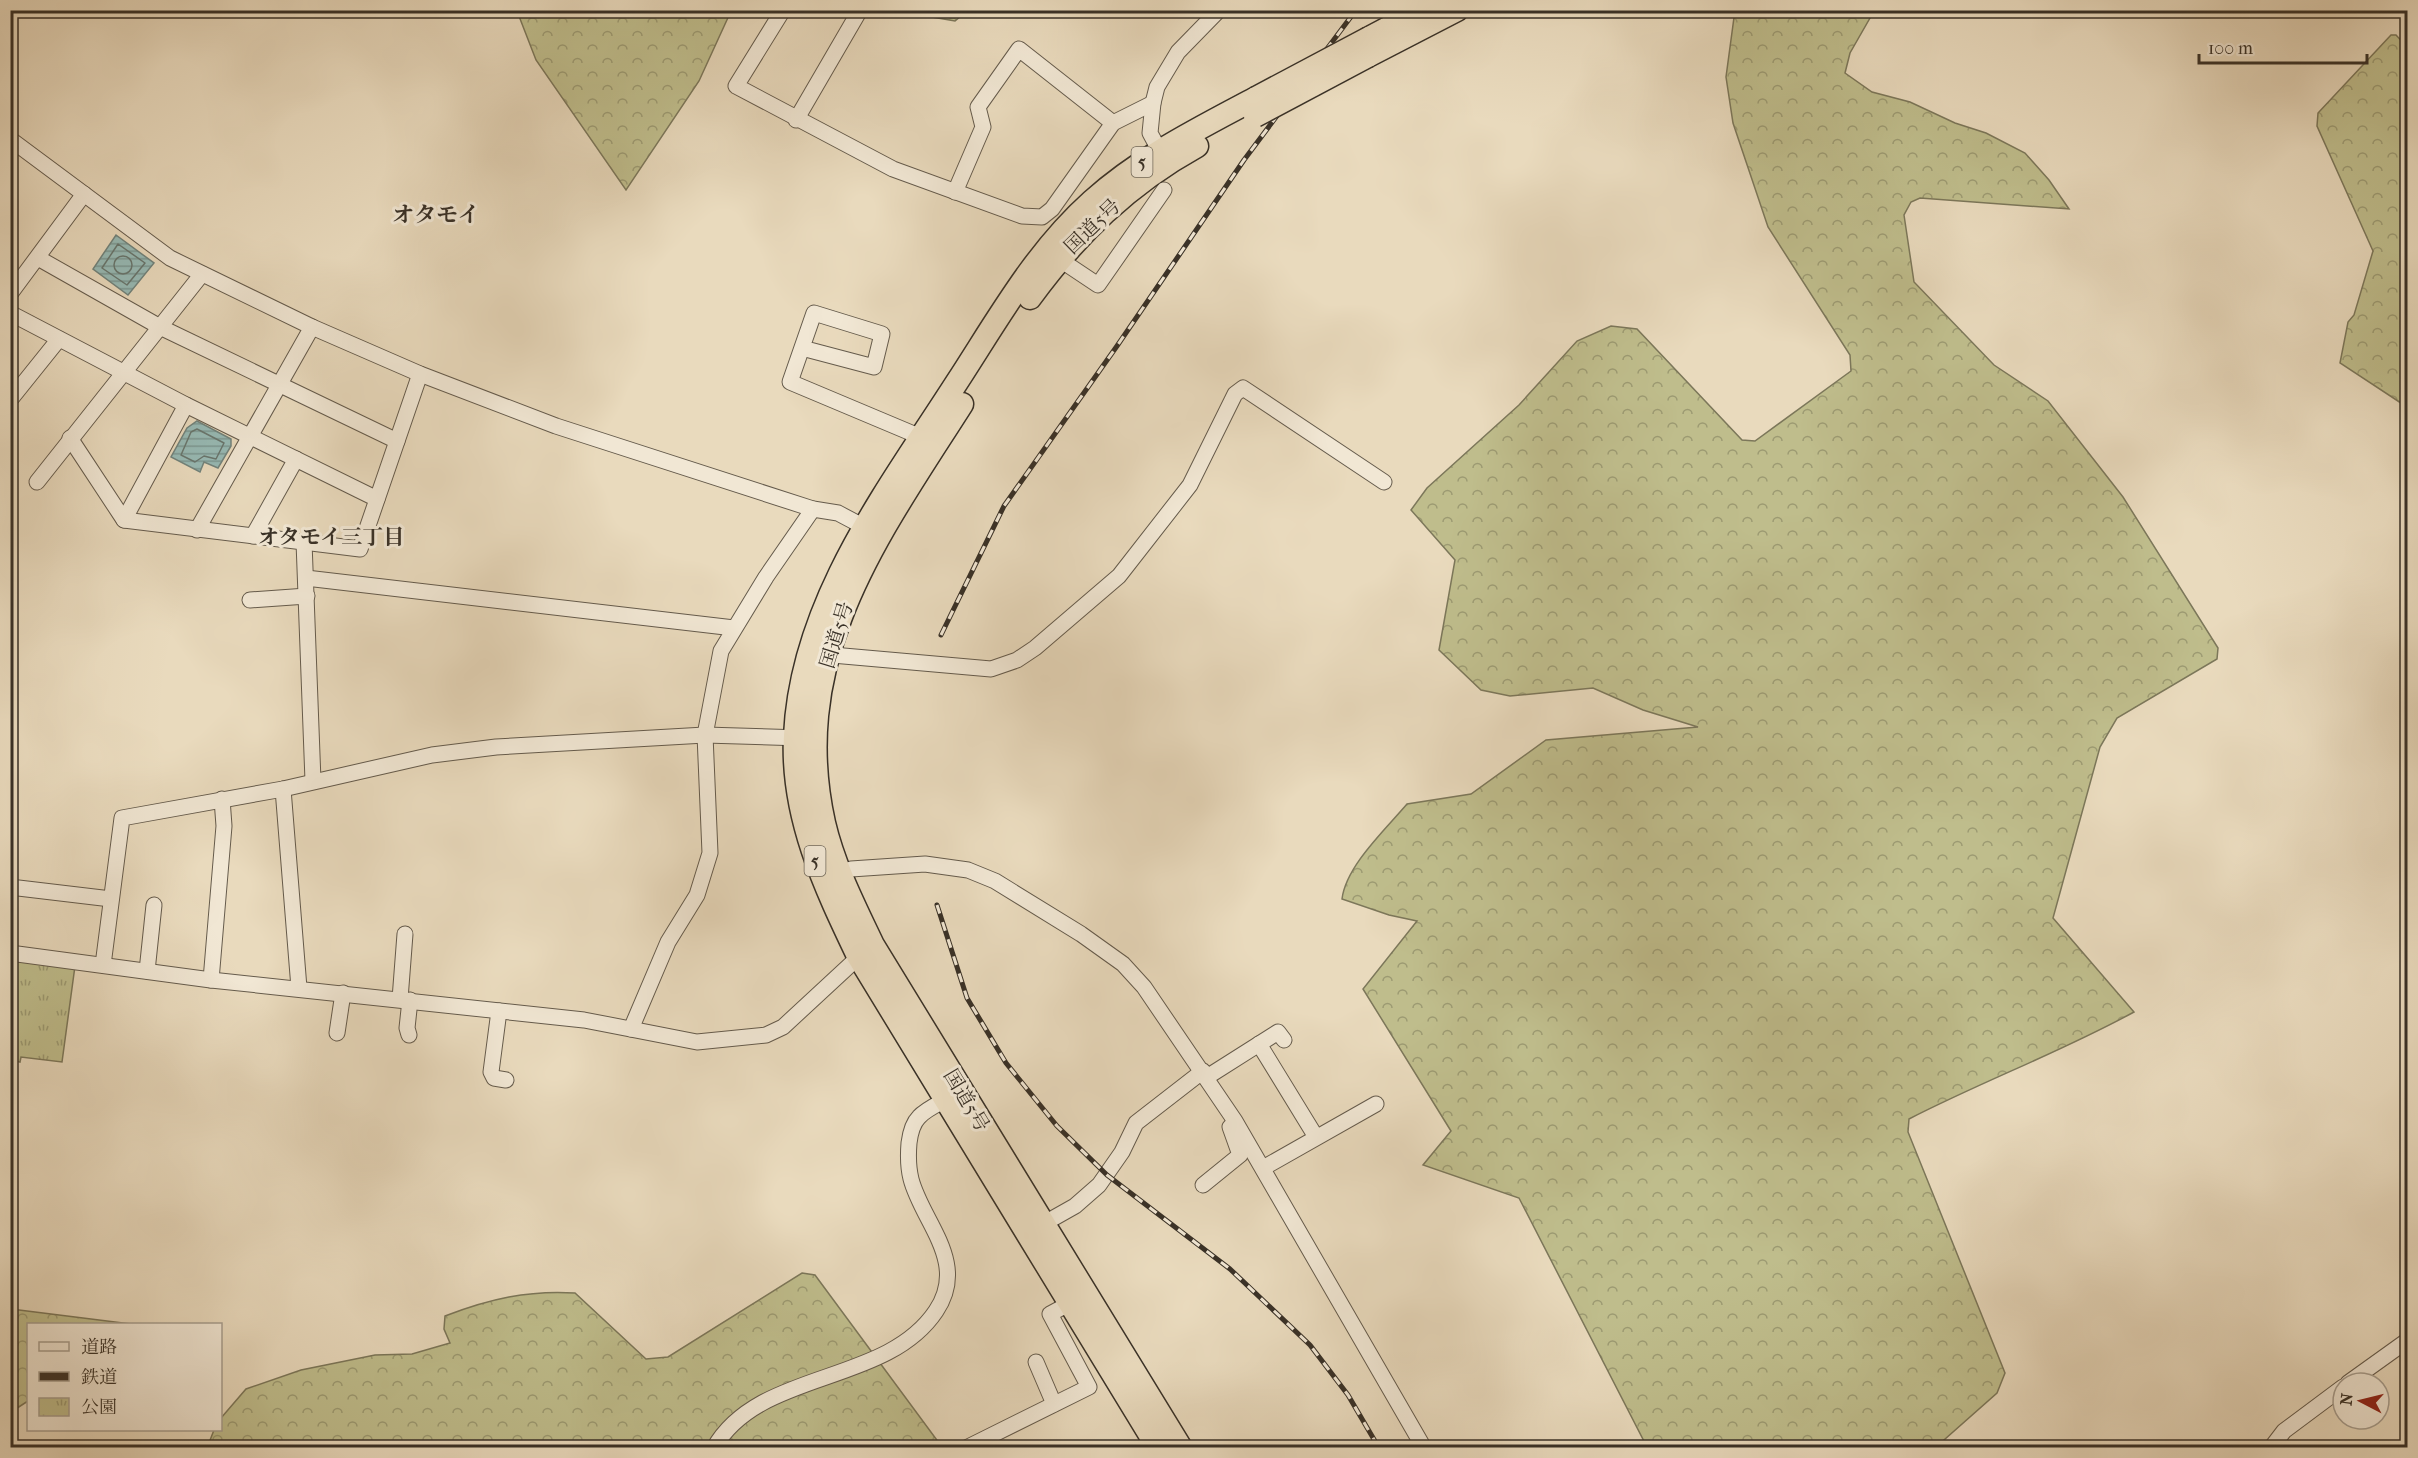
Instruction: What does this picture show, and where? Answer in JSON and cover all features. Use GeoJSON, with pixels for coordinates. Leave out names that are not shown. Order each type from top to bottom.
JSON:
{"type":"FeatureCollection","features":[{"type":"Feature","properties":{"kind":"highway","name":"国道5号"},"geometry":{"type":"LineString","coordinates":[[1369,47],[1422,10]]}},
{"type":"Feature","properties":{"kind":"highway","name":"国道5号"},"geometry":{"type":"LineString","coordinates":[[1181,1448],[1078,1298],[1034,1229],[820,878],[806,829],[797,782],[818,654],[833,588],[1052,254],[1093,200],[1163,157],[1369,47],[1457,10]]}},
{"type":"Feature","properties":{"kind":"highway","name":"国道5号"},"geometry":{"type":"LineString","coordinates":[[804,738],[816,780],[824,824],[866,951]]}},
{"type":"Feature","properties":{"kind":"highway","name":"国道5号"},"geometry":{"type":"LineString","coordinates":[[1078,1298],[1158,1448]]}},
{"type":"Feature","properties":{"kind":"street"},"geometry":{"type":"LineString","coordinates":[[783,10],[736,86],[796,120],[893,169],[1022,216],[1042,218],[1052,209],[1113,123],[1153,103]]}},
{"type":"Feature","properties":{"kind":"street"},"geometry":{"type":"LineString","coordinates":[[796,120],[860,10]]}},
{"type":"Feature","properties":{"kind":"street"},"geometry":{"type":"LineString","coordinates":[[1163,157],[1150,134],[1157,87],[1178,52],[1219,10]]}},
{"type":"Feature","properties":{"kind":"street"},"geometry":{"type":"LineString","coordinates":[[955,192],[983,128],[978,107],[1019,50],[1113,123]]}},
{"type":"Feature","properties":{"kind":"street"},"geometry":{"type":"LineString","coordinates":[[10,139],[170,258],[312,327],[420,374],[556,426],[813,508],[837,513],[872,531]]}},
{"type":"Feature","properties":{"kind":"street"},"geometry":{"type":"LineString","coordinates":[[1052,254],[1098,285],[1164,190]]}},
{"type":"Feature","properties":{"kind":"street"},"geometry":{"type":"LineString","coordinates":[[10,294],[84,194]]}},
{"type":"Feature","properties":{"kind":"street"},"geometry":{"type":"LineString","coordinates":[[38,258],[160,327],[397,441]]}},
{"type":"Feature","properties":{"kind":"street"},"geometry":{"type":"LineString","coordinates":[[37,482],[202,274]]}},
{"type":"Feature","properties":{"kind":"street"},"geometry":{"type":"LineString","coordinates":[[802,348],[874,368],[882,333],[814,313],[790,382],[929,441]]}},
{"type":"Feature","properties":{"kind":"street"},"geometry":{"type":"LineString","coordinates":[[10,314],[122,373],[377,499]]}},
{"type":"Feature","properties":{"kind":"street"},"geometry":{"type":"LineString","coordinates":[[197,530],[312,327]]}},
{"type":"Feature","properties":{"kind":"street"},"geometry":{"type":"LineString","coordinates":[[10,400],[59,339]]}},
{"type":"Feature","properties":{"kind":"street"},"geometry":{"type":"LineString","coordinates":[[70,438],[124,520],[360,549],[420,374]]}},
{"type":"Feature","properties":{"kind":"street"},"geometry":{"type":"LineString","coordinates":[[818,654],[991,669],[1017,660],[1035,648],[1119,576],[1151,538],[1190,485],[1235,394],[1243,388],[1384,482]]}},
{"type":"Feature","properties":{"kind":"street"},"geometry":{"type":"LineString","coordinates":[[124,520],[186,405]]}},
{"type":"Feature","properties":{"kind":"street"},"geometry":{"type":"LineString","coordinates":[[253,536],[296,459]]}},
{"type":"Feature","properties":{"kind":"street"},"geometry":{"type":"LineString","coordinates":[[631,1029],[668,942],[697,895],[710,854],[705,735],[721,651],[813,508]]}},
{"type":"Feature","properties":{"kind":"street"},"geometry":{"type":"LineString","coordinates":[[304,542],[314,781]]}},
{"type":"Feature","properties":{"kind":"street"},"geometry":{"type":"LineString","coordinates":[[306,578],[734,628]]}},
{"type":"Feature","properties":{"kind":"street"},"geometry":{"type":"LineString","coordinates":[[250,600],[307,596]]}},
{"type":"Feature","properties":{"kind":"street"},"geometry":{"type":"LineString","coordinates":[[103,965],[122,818],[282,789],[432,755],[496,747],[705,735],[804,738]]}},
{"type":"Feature","properties":{"kind":"street"},"geometry":{"type":"LineString","coordinates":[[282,789],[299,988]]}},
{"type":"Feature","properties":{"kind":"street"},"geometry":{"type":"LineString","coordinates":[[211,980],[224,826],[222,799]]}},
{"type":"Feature","properties":{"kind":"street"},"geometry":{"type":"LineString","coordinates":[[839,873],[851,869],[926,864],[968,870],[995,881],[1081,934],[1123,964],[1144,987],[1235,1121],[1424,1448]]}},
{"type":"Feature","properties":{"kind":"street"},"geometry":{"type":"LineString","coordinates":[[10,887],[111,899]]}},
{"type":"Feature","properties":{"kind":"street"},"geometry":{"type":"LineString","coordinates":[[147,971],[154,905]]}},
{"type":"Feature","properties":{"kind":"street"},"geometry":{"type":"LineString","coordinates":[[405,934],[405,1000],[407,1028],[410,1035]]}},
{"type":"Feature","properties":{"kind":"street"},"geometry":{"type":"LineString","coordinates":[[10,953],[211,980],[499,1011],[631,1029],[697,1042],[766,1035],[783,1027],[866,951]]}},
{"type":"Feature","properties":{"kind":"street"},"geometry":{"type":"LineString","coordinates":[[337,1033],[343,993]]}},
{"type":"Feature","properties":{"kind":"street"},"geometry":{"type":"LineString","coordinates":[[499,1011],[491,1072],[494,1078],[506,1080]]}},
{"type":"Feature","properties":{"kind":"street"},"geometry":{"type":"LineString","coordinates":[[1034,1229],[1075,1206],[1099,1185],[1122,1152],[1136,1123],[1205,1074],[1278,1032],[1284,1040]]}},
{"type":"Feature","properties":{"kind":"street"},"geometry":{"type":"LineString","coordinates":[[1259,1044],[1316,1137]]}},
{"type":"Feature","properties":{"kind":"street"},"geometry":{"type":"LineString","coordinates":[[714,1448],[735,1420],[757,1406],[876,1358],[906,1341],[937,1311],[945,1290],[943,1243],[911,1180],[908,1158],[910,1135],[918,1118],[953,1096]]}},
{"type":"Feature","properties":{"kind":"street"},"geometry":{"type":"LineString","coordinates":[[1263,1168],[1376,1104]]}},
{"type":"Feature","properties":{"kind":"street"},"geometry":{"type":"LineString","coordinates":[[1203,1185],[1240,1155],[1230,1127],[1235,1121]]}},
{"type":"Feature","properties":{"kind":"street"},"geometry":{"type":"LineString","coordinates":[[966,1448],[1089,1387],[1050,1314],[1078,1298]]}},
{"type":"Feature","properties":{"kind":"street"},"geometry":{"type":"LineString","coordinates":[[2365,1371],[2408,1340]]}},
{"type":"Feature","properties":{"kind":"street"},"geometry":{"type":"LineString","coordinates":[[1035,1362],[1054,1404]]}},
{"type":"Feature","properties":{"kind":"street"},"geometry":{"type":"LineString","coordinates":[[2271,1448],[2284,1431],[2331,1396]]}},
{"type":"Feature","properties":{"kind":"green space"},"geometry":{"type":"Polygon","coordinates":[[[1735,10],[1874,11],[1850,53],[1845,73],[1872,92],[1910,102],[1955,123],[1986,133],[2025,153],[2049,180],[2069,209],[1920,198],[1911,202],[1904,215],[1914,282],[1994,365],[2048,401],[2123,497],[2218,648],[2217,659],[2117,718],[2100,747],[2053,918],[2134,1012],[1909,1119],[1908,1132],[2005,1373],[1997,1393],[1936,1447],[1647,1447],[1519,1198],[1423,1165],[1451,1131],[1363,989],[1417,921],[1389,915],[1342,899],[1345,887],[1359,861],[1407,804],[1471,794],[1546,740],[1698,727],[1643,710],[1593,688],[1510,696],[1481,690],[1439,650],[1455,560],[1411,510],[1427,488],[1519,405],[1577,341],[1611,326],[1637,329],[1742,440],[1755,441],[1851,371],[1850,355],[1768,227],[1733,123],[1726,77],[1735,10]]]}},
{"type":"Feature","properties":{"kind":"green space"},"geometry":{"type":"Polygon","coordinates":[[[517,11],[731,11],[699,81],[626,190],[536,60],[517,11]]]}},
{"type":"Feature","properties":{"kind":"green space"},"geometry":{"type":"Polygon","coordinates":[[[917,11],[967,11],[955,21],[926,16],[917,11]]]}},
{"type":"Feature","properties":{"kind":"green space"},"geometry":{"type":"Polygon","coordinates":[[[2391,35],[2396,35],[2408,48],[2407,407],[2340,363],[2348,322],[2354,315],[2373,251],[2317,126],[2318,113],[2391,35]]]}},
{"type":"Feature","properties":{"kind":"green space"},"geometry":{"type":"Polygon","coordinates":[[[11,959],[75,966],[62,1062],[21,1057],[20,1062],[11,1060],[11,959]]]}},
{"type":"Feature","properties":{"kind":"green space"},"geometry":{"type":"Polygon","coordinates":[[[802,1273],[815,1275],[942,1447],[207,1448],[214,1431],[222,1431],[222,1417],[246,1389],[301,1370],[375,1355],[412,1354],[450,1343],[444,1329],[445,1316],[509,1297],[541,1293],[575,1293],[646,1359],[668,1357],[802,1273]]]}},
{"type":"Feature","properties":{"kind":"green space"},"geometry":{"type":"Polygon","coordinates":[[[11,1309],[123,1323],[27,1323],[27,1402],[11,1412],[11,1309]]]}},
{"type":"Feature","properties":{"kind":"water"},"geometry":{"type":"Polygon","coordinates":[[[116,235],[154,263],[128,295],[93,269],[116,235]]]}},
{"type":"Feature","properties":{"kind":"water"},"geometry":{"type":"Polygon","coordinates":[[[197,421],[231,439],[231,446],[218,468],[204,462],[200,472],[171,457],[187,428],[197,421]]]}},
{"type":"Feature","properties":{"kind":"railway"},"geometry":{"type":"LineString","coordinates":[[941,635],[1004,506],[1244,160],[1356,10]]}},
{"type":"Feature","properties":{"kind":"railway"},"geometry":{"type":"LineString","coordinates":[[937,905],[967,998],[1006,1063],[1057,1126],[1107,1175],[1230,1269],[1310,1345],[1348,1395],[1379,1448]]}},
{"type":"Feature","properties":{"kind":"district","name":"オタモイ"},"geometry":{"type":"Point","coordinates":[436,214]}},
{"type":"Feature","properties":{"kind":"district","name":"オタモイ三丁目"},"geometry":{"type":"Point","coordinates":[331,537]}}]}
